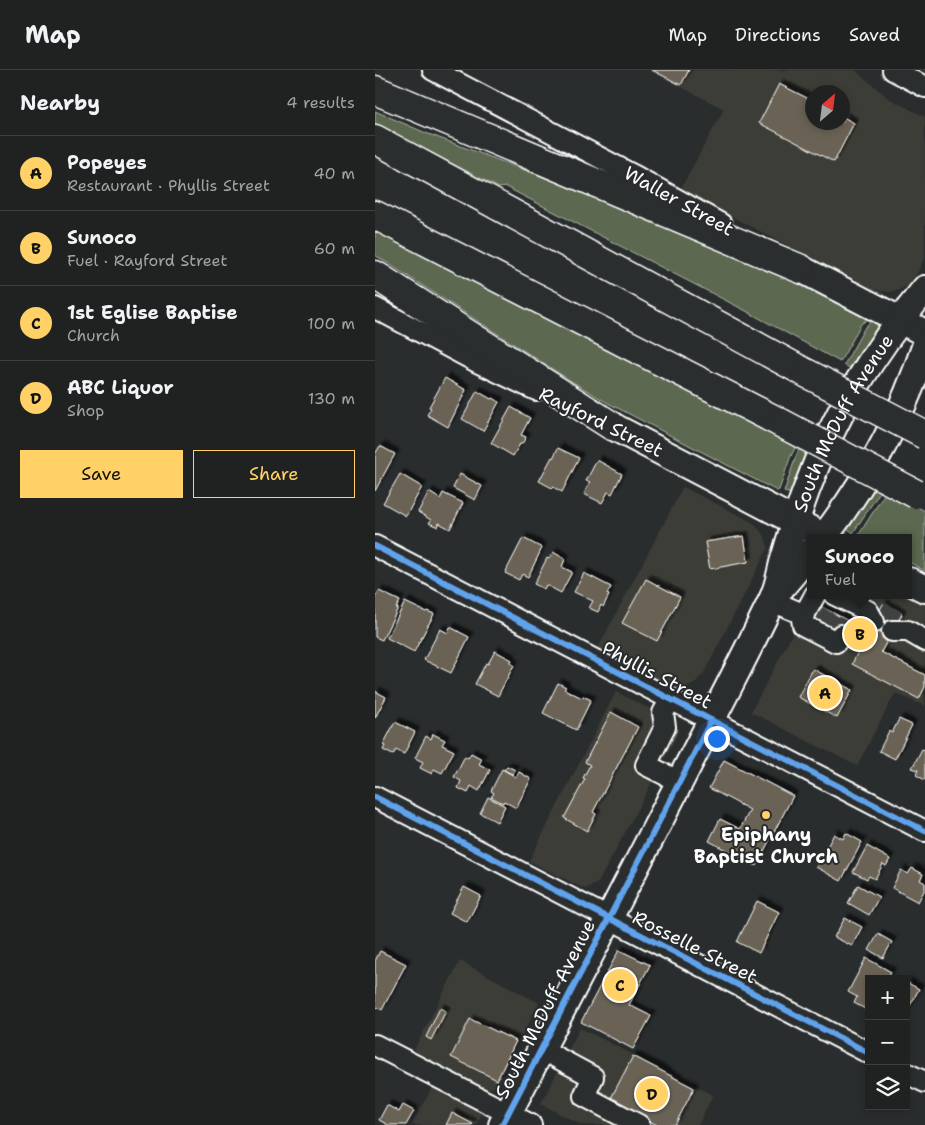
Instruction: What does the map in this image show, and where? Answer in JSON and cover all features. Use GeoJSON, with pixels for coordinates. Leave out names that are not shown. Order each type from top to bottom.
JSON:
{"type":"FeatureCollection","features":[{"type":"Feature","properties":{"kind":"highway"},"geometry":{"type":"LineString","coordinates":[[375,90],[801,269]]}},
{"type":"Feature","properties":{"kind":"highway"},"geometry":{"type":"LineString","coordinates":[[375,139],[925,435]]}},
{"type":"Feature","properties":{"kind":"highway"},"geometry":{"type":"LineString","coordinates":[[375,215],[921,496]]}},
{"type":"Feature","properties":{"kind":"highway"},"geometry":{"type":"LineString","coordinates":[[375,275],[613,426]]}},
{"type":"Feature","properties":{"kind":"main road","name":"Waller Street"},"geometry":{"type":"LineString","coordinates":[[801,269],[925,333]]}},
{"type":"Feature","properties":{"kind":"main road","name":"South McDuff Avenue"},"geometry":{"type":"LineString","coordinates":[[513,1121],[541,1049],[773,598],[795,521],[818,459],[839,415],[866,368],[925,289]]}},
{"type":"Feature","properties":{"kind":"main road","name":"South McDuff Avenue"},"geometry":{"type":"LineString","coordinates":[[826,534],[863,480],[886,440],[906,398],[925,347]]}},
{"type":"Feature","properties":{"kind":"main road","name":"Rayford Street"},"geometry":{"type":"LineString","coordinates":[[613,426],[795,521],[812,534]]}},
{"type":"Feature","properties":{"kind":"main road","name":"South McDuff Avenue"},"geometry":{"type":"LineString","coordinates":[[773,598],[807,558]]}},
{"type":"Feature","properties":{"kind":"main road"},"geometry":{"type":"LineString","coordinates":[[912,582],[925,589]]}},
{"type":"Feature","properties":{"kind":"street","name":"Waller Street"},"geometry":{"type":"LineString","coordinates":[[433,70],[633,175],[801,269]]}},
{"type":"Feature","properties":{"kind":"street"},"geometry":{"type":"LineString","coordinates":[[901,72],[925,87]]}},
{"type":"Feature","properties":{"kind":"street","name":"Rayford Street"},"geometry":{"type":"LineString","coordinates":[[375,308],[477,362],[613,426]]}},
{"type":"Feature","properties":{"kind":"street","name":"Phyllis Street"},"geometry":{"type":"LineString","coordinates":[[375,546],[925,831]]}},
{"type":"Feature","properties":{"kind":"street"},"geometry":{"type":"LineString","coordinates":[[773,598],[805,615]]}},
{"type":"Feature","properties":{"kind":"street"},"geometry":{"type":"LineString","coordinates":[[813,599],[802,619],[803,625],[848,614]]}},
{"type":"Feature","properties":{"kind":"street"},"geometry":{"type":"LineString","coordinates":[[671,699],[663,713],[665,727],[646,765],[680,782]]}},
{"type":"Feature","properties":{"kind":"street","name":"Rosselle Street"},"geometry":{"type":"LineString","coordinates":[[375,797],[865,1051]]}},
{"type":"Feature","properties":{"kind":"street"},"geometry":{"type":"LineString","coordinates":[[375,1045],[513,1121]]}},
{"type":"Feature","properties":{"kind":"street"},"geometry":{"type":"LineString","coordinates":[[541,1049],[593,1077],[584,1096],[639,1125]]}},
{"type":"Feature","properties":{"kind":"street"},"geometry":{"type":"LineString","coordinates":[[910,1075],[925,1082]]}},
{"type":"Feature","properties":{"kind":"shaded area"},"geometry":{"type":"Polygon","coordinates":[[[648,70],[855,70],[888,98],[925,117],[925,257],[916,275],[908,285],[899,290],[890,292],[880,291],[869,287],[680,190],[724,109],[648,70]]]}},
{"type":"Feature","properties":{"kind":"shaded area"},"geometry":{"type":"Polygon","coordinates":[[[683,487],[752,522],[765,536],[768,548],[704,673],[694,684],[677,690],[598,648],[683,487]]]}},
{"type":"Feature","properties":{"kind":"shaded area"},"geometry":{"type":"Polygon","coordinates":[[[912,596],[925,603],[925,706],[895,693],[857,766],[751,712],[811,599],[912,599],[912,596]]]}},
{"type":"Feature","properties":{"kind":"shaded area"},"geometry":{"type":"Polygon","coordinates":[[[616,692],[673,721],[678,728],[677,735],[598,883],[585,889],[529,861],[616,692]]]}},
{"type":"Feature","properties":{"kind":"shaded area"},"geometry":{"type":"Polygon","coordinates":[[[460,961],[539,1003],[495,1087],[487,1089],[479,1087],[413,1052],[460,961]]]}},
{"type":"Feature","properties":{"kind":"shaded area"},"geometry":{"type":"Polygon","coordinates":[[[580,1028],[713,1095],[698,1125],[582,1125],[541,1104],[580,1028]]]}},
{"type":"Feature","properties":{"kind":"shaded area"},"geometry":{"type":"Polygon","coordinates":[[[433,1086],[477,1109],[481,1115],[476,1125],[412,1125],[433,1086]]]}},
{"type":"Feature","properties":{"kind":"green space"},"geometry":{"type":"Polygon","coordinates":[[[375,111],[426,133],[681,229],[787,277],[869,318],[861,324],[840,362],[748,312],[506,187],[499,188],[375,123],[375,111]]]}},
{"type":"Feature","properties":{"kind":"green space"},"geometry":{"type":"Polygon","coordinates":[[[375,226],[796,446],[779,490],[777,491],[608,403],[375,255],[375,226]]]}},
{"type":"Feature","properties":{"kind":"green space"},"geometry":{"type":"Polygon","coordinates":[[[872,321],[880,327],[852,369],[844,365],[865,327],[872,321]]]}},
{"type":"Feature","properties":{"kind":"green space"},"geometry":{"type":"Polygon","coordinates":[[[800,447],[807,452],[793,493],[784,492],[796,456],[800,447]]]}},
{"type":"Feature","properties":{"kind":"green space"},"geometry":{"type":"Polygon","coordinates":[[[874,486],[881,490],[853,533],[847,528],[874,486]]]}},
{"type":"Feature","properties":{"kind":"green space"},"geometry":{"type":"Polygon","coordinates":[[[885,490],[925,511],[925,571],[912,564],[912,534],[859,534],[885,493],[885,490]]]}},
{"type":"Feature","properties":{"kind":"building"},"geometry":{"type":"Polygon","coordinates":[[[652,70],[689,70],[681,85],[652,70]]]}},
{"type":"Feature","properties":{"kind":"building"},"geometry":{"type":"Polygon","coordinates":[[[779,84],[805,97],[805,130],[850,130],[850,121],[854,123],[834,162],[759,123],[779,84]]]}},
{"type":"Feature","properties":{"kind":"building"},"geometry":{"type":"Polygon","coordinates":[[[445,378],[466,390],[448,427],[427,415],[431,408],[429,407],[445,378]]]}},
{"type":"Feature","properties":{"kind":"building"},"geometry":{"type":"Polygon","coordinates":[[[477,391],[499,402],[483,431],[462,419],[477,391]]]}},
{"type":"Feature","properties":{"kind":"building"},"geometry":{"type":"Polygon","coordinates":[[[511,407],[530,418],[521,435],[526,437],[513,456],[491,443],[511,407]]]}},
{"type":"Feature","properties":{"kind":"building"},"geometry":{"type":"Polygon","coordinates":[[[380,446],[395,454],[375,491],[375,454],[380,446]]]}},
{"type":"Feature","properties":{"kind":"building"},"geometry":{"type":"Polygon","coordinates":[[[558,448],[579,458],[562,492],[539,481],[558,448]]]}},
{"type":"Feature","properties":{"kind":"building"},"geometry":{"type":"Polygon","coordinates":[[[597,460],[622,474],[612,494],[608,492],[602,503],[584,494],[590,482],[586,481],[597,460]]]}},
{"type":"Feature","properties":{"kind":"building"},"geometry":{"type":"Polygon","coordinates":[[[400,474],[422,487],[406,516],[383,503],[400,474]]]}},
{"type":"Feature","properties":{"kind":"building"},"geometry":{"type":"Polygon","coordinates":[[[460,474],[482,486],[475,500],[453,488],[460,474]]]}},
{"type":"Feature","properties":{"kind":"building"},"geometry":{"type":"Polygon","coordinates":[[[429,492],[440,499],[443,493],[463,503],[450,529],[439,523],[438,527],[429,523],[431,520],[418,512],[429,492]]]}},
{"type":"Feature","properties":{"kind":"building"},"geometry":{"type":"Polygon","coordinates":[[[744,536],[748,562],[710,569],[705,542],[744,536]]]}},
{"type":"Feature","properties":{"kind":"building"},"geometry":{"type":"Polygon","coordinates":[[[523,538],[542,548],[528,577],[522,574],[519,580],[505,573],[523,538]]]}},
{"type":"Feature","properties":{"kind":"building"},"geometry":{"type":"Polygon","coordinates":[[[553,552],[565,559],[562,567],[572,572],[561,593],[546,585],[544,589],[534,584],[547,558],[549,559],[553,552]]]}},
{"type":"Feature","properties":{"kind":"building"},"geometry":{"type":"Polygon","coordinates":[[[584,573],[611,587],[603,607],[601,605],[598,612],[589,608],[593,601],[574,592],[584,573]]]}},
{"type":"Feature","properties":{"kind":"building"},"geometry":{"type":"Polygon","coordinates":[[[646,579],[680,597],[657,641],[622,623],[646,579]]]}},
{"type":"Feature","properties":{"kind":"building"},"geometry":{"type":"Polygon","coordinates":[[[379,591],[400,601],[382,640],[375,637],[375,596],[379,591]]]}},
{"type":"Feature","properties":{"kind":"building"},"geometry":{"type":"Polygon","coordinates":[[[405,602],[434,614],[414,652],[387,638],[405,602]]]}},
{"type":"Feature","properties":{"kind":"building"},"geometry":{"type":"Polygon","coordinates":[[[883,604],[902,614],[881,652],[925,675],[925,687],[919,699],[852,664],[861,646],[811,619],[818,605],[869,632],[883,604]]]}},
{"type":"Feature","properties":{"kind":"building"},"geometry":{"type":"Polygon","coordinates":[[[450,627],[469,637],[451,673],[424,660],[440,629],[448,633],[450,627]]]}},
{"type":"Feature","properties":{"kind":"building"},"geometry":{"type":"Polygon","coordinates":[[[495,651],[512,660],[510,663],[514,665],[498,696],[475,684],[495,651]]]}},
{"type":"Feature","properties":{"kind":"building"},"geometry":{"type":"Polygon","coordinates":[[[813,669],[852,690],[837,718],[798,697],[813,669]]]}},
{"type":"Feature","properties":{"kind":"building"},"geometry":{"type":"Polygon","coordinates":[[[558,683],[566,687],[564,689],[582,698],[583,696],[591,700],[576,730],[543,713],[558,683]]]}},
{"type":"Feature","properties":{"kind":"building"},"geometry":{"type":"Polygon","coordinates":[[[375,691],[386,697],[375,718],[375,691]]]}},
{"type":"Feature","properties":{"kind":"building"},"geometry":{"type":"Polygon","coordinates":[[[611,712],[638,727],[593,812],[596,814],[587,831],[564,818],[585,779],[583,778],[590,765],[585,762],[611,712]]]}},
{"type":"Feature","properties":{"kind":"building"},"geometry":{"type":"Polygon","coordinates":[[[899,719],[912,725],[895,759],[879,751],[889,731],[892,733],[899,719]]]}},
{"type":"Feature","properties":{"kind":"building"},"geometry":{"type":"Polygon","coordinates":[[[395,722],[415,732],[404,754],[396,750],[393,755],[383,750],[385,746],[383,745],[395,722]]]}},
{"type":"Feature","properties":{"kind":"building"},"geometry":{"type":"Polygon","coordinates":[[[433,734],[445,740],[442,745],[454,751],[442,773],[434,769],[432,774],[420,768],[423,762],[415,758],[426,736],[431,739],[433,734]]]}},
{"type":"Feature","properties":{"kind":"building"},"geometry":{"type":"Polygon","coordinates":[[[922,749],[925,750],[925,780],[916,775],[918,770],[912,768],[922,749]]]}},
{"type":"Feature","properties":{"kind":"building"},"geometry":{"type":"Polygon","coordinates":[[[471,753],[482,759],[479,764],[490,770],[479,791],[471,786],[468,793],[458,788],[461,781],[454,777],[465,756],[468,758],[471,753]]]}},
{"type":"Feature","properties":{"kind":"building","name":"Epiphany Baptist Church"},"geometry":{"type":"Polygon","coordinates":[[[724,760],[793,796],[756,866],[709,841],[720,819],[740,829],[750,810],[709,788],[724,760]]]}},
{"type":"Feature","properties":{"kind":"building"},"geometry":{"type":"Polygon","coordinates":[[[507,766],[515,770],[512,774],[504,770],[507,766]]]}},
{"type":"Feature","properties":{"kind":"building"},"geometry":{"type":"Polygon","coordinates":[[[502,769],[516,777],[519,772],[531,779],[516,808],[504,801],[503,803],[491,797],[494,793],[491,791],[502,769]]]}},
{"type":"Feature","properties":{"kind":"building"},"geometry":{"type":"Polygon","coordinates":[[[488,797],[505,806],[497,822],[480,813],[488,797]]]}},
{"type":"Feature","properties":{"kind":"building"},"geometry":{"type":"Polygon","coordinates":[[[846,833],[862,842],[841,881],[816,867],[834,834],[843,839],[846,833]]]}},
{"type":"Feature","properties":{"kind":"building"},"geometry":{"type":"Polygon","coordinates":[[[867,846],[890,859],[886,866],[883,864],[875,879],[869,876],[867,879],[853,872],[867,846]]]}},
{"type":"Feature","properties":{"kind":"building"},"geometry":{"type":"Polygon","coordinates":[[[912,868],[923,874],[920,880],[925,883],[925,889],[918,902],[892,888],[901,870],[908,874],[912,868]]]}},
{"type":"Feature","properties":{"kind":"building"},"geometry":{"type":"Polygon","coordinates":[[[858,885],[879,897],[869,915],[848,903],[858,885]]]}},
{"type":"Feature","properties":{"kind":"building"},"geometry":{"type":"Polygon","coordinates":[[[464,887],[481,896],[467,922],[450,913],[464,887]]]}},
{"type":"Feature","properties":{"kind":"building"},"geometry":{"type":"Polygon","coordinates":[[[757,901],[779,912],[759,953],[737,942],[757,901]]]}},
{"type":"Feature","properties":{"kind":"building"},"geometry":{"type":"Polygon","coordinates":[[[845,918],[862,927],[852,946],[834,937],[845,918]]]}},
{"type":"Feature","properties":{"kind":"building"},"geometry":{"type":"Polygon","coordinates":[[[878,934],[892,942],[883,958],[869,950],[878,934]]]}},
{"type":"Feature","properties":{"kind":"building"},"geometry":{"type":"Polygon","coordinates":[[[619,950],[650,965],[629,1005],[651,1016],[633,1049],[581,1022],[619,950]]]}},
{"type":"Feature","properties":{"kind":"building"},"geometry":{"type":"Polygon","coordinates":[[[380,951],[406,964],[382,1010],[375,1006],[375,961],[380,951]]]}},
{"type":"Feature","properties":{"kind":"building"},"geometry":{"type":"Polygon","coordinates":[[[866,958],[891,972],[890,975],[865,975],[865,1009],[854,1003],[857,997],[848,992],[866,958]]]}},
{"type":"Feature","properties":{"kind":"building"},"geometry":{"type":"Polygon","coordinates":[[[910,984],[919,989],[910,1006],[910,984]]]}},
{"type":"Feature","properties":{"kind":"building"},"geometry":{"type":"Polygon","coordinates":[[[440,1008],[446,1011],[431,1040],[426,1037],[440,1008]]]}},
{"type":"Feature","properties":{"kind":"building"},"geometry":{"type":"Polygon","coordinates":[[[470,1019],[516,1041],[497,1080],[451,1057],[470,1019]]]}},
{"type":"Feature","properties":{"kind":"building"},"geometry":{"type":"Polygon","coordinates":[[[633,1056],[694,1088],[675,1125],[657,1125],[610,1100],[633,1056]]]}},
{"type":"Feature","properties":{"kind":"building"},"geometry":{"type":"Polygon","coordinates":[[[387,1105],[399,1112],[403,1105],[414,1111],[406,1125],[388,1125],[379,1120],[387,1105]]]}},
{"type":"Feature","properties":{"kind":"building"},"geometry":{"type":"Polygon","coordinates":[[[452,1113],[473,1124],[446,1125],[452,1113]]]}},
{"type":"Feature","properties":{"kind":"tunnel"},"geometry":{"type":"LineString","coordinates":[[880,611],[898,621]]}},
{"type":"Feature","properties":{"kind":"tunnel"},"geometry":{"type":"LineString","coordinates":[[823,625],[831,612]]}},
{"type":"Feature","properties":{"kind":"tunnel"},"geometry":{"type":"LineString","coordinates":[[841,635],[848,621]]}},
{"type":"Feature","properties":{"kind":"cycle path"},"geometry":{"type":"LineString","coordinates":[[375,546],[925,831]]}},
{"type":"Feature","properties":{"kind":"cycle path"},"geometry":{"type":"LineString","coordinates":[[502,1125],[711,721]]}},
{"type":"Feature","properties":{"kind":"cycle path"},"geometry":{"type":"LineString","coordinates":[[375,797],[865,1051]]}},
{"type":"Feature","properties":{"kind":"place","name":"Sunoco"},"geometry":{"type":"Point","coordinates":[860,634]}},
{"type":"Feature","properties":{"kind":"place","name":"Popeyes"},"geometry":{"type":"Point","coordinates":[825,693]}},
{"type":"Feature","properties":{"kind":"place","name":"Epiphany Baptist Church"},"geometry":{"type":"Point","coordinates":[766,815]}},
{"type":"Feature","properties":{"kind":"place","name":"1st Eglise Baptise"},"geometry":{"type":"Point","coordinates":[620,985]}},
{"type":"Feature","properties":{"kind":"place","name":"ABC Liquor"},"geometry":{"type":"Point","coordinates":[652,1094]}}]}
